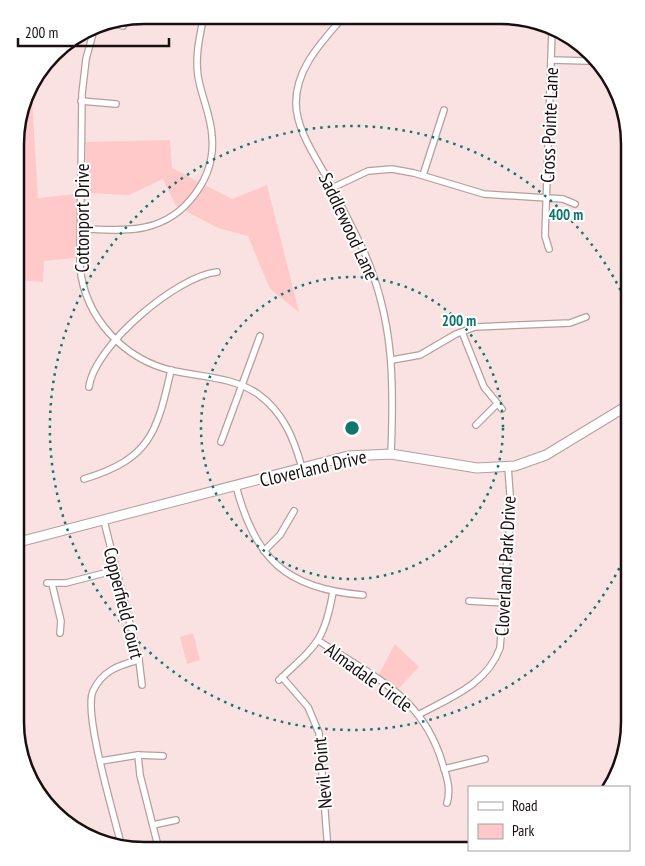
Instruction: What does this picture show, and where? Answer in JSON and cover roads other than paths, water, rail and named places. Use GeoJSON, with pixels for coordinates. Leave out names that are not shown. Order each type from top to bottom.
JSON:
{"type":"FeatureCollection","features":[{"type":"Feature","properties":{"kind":"main road","name":"Cloverland Drive"},"geometry":{"type":"LineString","coordinates":[[24,541],[348,456],[391,454],[477,468],[508,467],[546,454],[621,409]]}},
{"type":"Feature","properties":{"kind":"street"},"geometry":{"type":"LineString","coordinates":[[81,229],[137,229],[156,224],[181,210],[202,182],[210,162],[213,146],[211,125],[199,80],[197,63],[203,24]]}},
{"type":"Feature","properties":{"kind":"street","name":"Saddlewood Lane"},"geometry":{"type":"LineString","coordinates":[[338,24],[310,58],[302,73],[296,99],[296,110],[303,130],[376,282],[386,321],[392,360],[391,454]]}},
{"type":"Feature","properties":{"kind":"street","name":"Cottonport Drive"},"geometry":{"type":"LineString","coordinates":[[93,35],[86,59],[81,101],[80,267],[84,288],[94,312],[116,340],[137,357],[171,370],[241,386],[259,395],[282,418],[294,440],[302,468]]}},
{"type":"Feature","properties":{"kind":"street","name":"Cross Pointe Lane"},"geometry":{"type":"LineString","coordinates":[[549,249],[545,239],[552,35]]}},
{"type":"Feature","properties":{"kind":"street"},"geometry":{"type":"LineString","coordinates":[[551,60],[588,61]]}},
{"type":"Feature","properties":{"kind":"street"},"geometry":{"type":"LineString","coordinates":[[81,101],[116,104]]}},
{"type":"Feature","properties":{"kind":"street"},"geometry":{"type":"LineString","coordinates":[[423,175],[444,110]]}},
{"type":"Feature","properties":{"kind":"street"},"geometry":{"type":"LineString","coordinates":[[332,188],[374,170],[399,169],[484,194],[565,200],[575,204]]}},
{"type":"Feature","properties":{"kind":"street"},"geometry":{"type":"LineString","coordinates":[[89,387],[94,371],[116,340],[148,309],[173,290],[197,276],[217,272]]}},
{"type":"Feature","properties":{"kind":"street"},"geometry":{"type":"LineString","coordinates":[[392,360],[425,353],[462,332],[484,326],[574,322],[586,317]]}},
{"type":"Feature","properties":{"kind":"street"},"geometry":{"type":"LineString","coordinates":[[462,332],[484,387],[502,409]]}},
{"type":"Feature","properties":{"kind":"street"},"geometry":{"type":"LineString","coordinates":[[221,442],[260,336]]}},
{"type":"Feature","properties":{"kind":"street"},"geometry":{"type":"LineString","coordinates":[[84,479],[118,466],[143,446],[159,421],[171,370]]}},
{"type":"Feature","properties":{"kind":"street"},"geometry":{"type":"LineString","coordinates":[[476,425],[497,404]]}},
{"type":"Feature","properties":{"kind":"street","name":"Cloverland Park Drive"},"geometry":{"type":"LineString","coordinates":[[420,714],[466,689],[485,674],[500,648],[511,508],[508,467]]}},
{"type":"Feature","properties":{"kind":"street"},"geometry":{"type":"LineString","coordinates":[[236,486],[245,520],[264,551],[280,568],[295,578],[317,588],[333,592],[363,595]]}},
{"type":"Feature","properties":{"kind":"street"},"geometry":{"type":"LineString","coordinates":[[264,551],[280,535],[294,511]]}},
{"type":"Feature","properties":{"kind":"street","name":"Copperfield Court"},"geometry":{"type":"LineString","coordinates":[[104,520],[139,660],[143,678],[142,685]]}},
{"type":"Feature","properties":{"kind":"street"},"geometry":{"type":"LineString","coordinates":[[60,633],[61,621],[49,584],[116,570]]}},
{"type":"Feature","properties":{"kind":"street"},"geometry":{"type":"LineString","coordinates":[[319,641],[328,621],[333,592]]}},
{"type":"Feature","properties":{"kind":"street"},"geometry":{"type":"LineString","coordinates":[[469,601],[505,603]]}},
{"type":"Feature","properties":{"kind":"street","name":"Nevil Point"},"geometry":{"type":"LineString","coordinates":[[319,641],[281,679],[308,707],[319,733],[327,842]]}},
{"type":"Feature","properties":{"kind":"street","name":"Almadale Circle"},"geometry":{"type":"LineString","coordinates":[[319,641],[392,689],[420,714],[433,736],[444,769],[449,792],[447,803]]}},
{"type":"Feature","properties":{"kind":"street"},"geometry":{"type":"LineString","coordinates":[[120,839],[91,716],[90,697],[104,675],[120,665],[139,660]]}},
{"type":"Feature","properties":{"kind":"street"},"geometry":{"type":"LineString","coordinates":[[101,761],[138,755],[163,756]]}},
{"type":"Feature","properties":{"kind":"street"},"geometry":{"type":"LineString","coordinates":[[138,755],[140,775],[157,842]]}},
{"type":"Feature","properties":{"kind":"street"},"geometry":{"type":"LineString","coordinates":[[444,769],[485,759]]}},
{"type":"Feature","properties":{"kind":"street"},"geometry":{"type":"LineString","coordinates":[[153,825],[176,820]]}}]}
